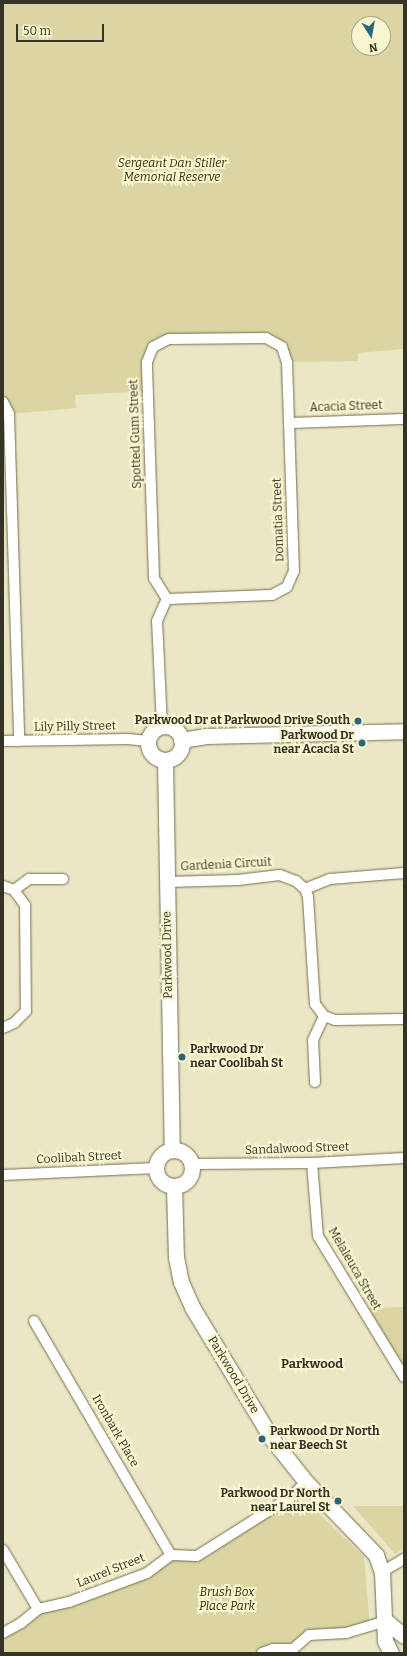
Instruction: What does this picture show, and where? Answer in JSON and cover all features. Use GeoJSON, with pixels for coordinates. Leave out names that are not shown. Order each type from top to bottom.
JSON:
{"type":"FeatureCollection","features":[{"type":"Feature","properties":{"kind":"street","name":"Spotted Gum Street"},"geometry":{"type":"LineString","coordinates":[[167,599],[154,578],[147,362],[153,347],[169,339],[266,338],[282,347],[287,362],[289,423]]}},
{"type":"Feature","properties":{"kind":"street"},"geometry":{"type":"LineString","coordinates":[[3,402],[8,414],[19,741]]}},
{"type":"Feature","properties":{"kind":"street","name":"Acacia Street"},"geometry":{"type":"LineString","coordinates":[[289,423],[404,419]]}},
{"type":"Feature","properties":{"kind":"street","name":"Domatia Street"},"geometry":{"type":"LineString","coordinates":[[167,599],[272,595],[287,587],[294,571],[289,423]]}},
{"type":"Feature","properties":{"kind":"street"},"geometry":{"type":"LineString","coordinates":[[162,726],[157,621],[167,599]]}},
{"type":"Feature","properties":{"kind":"street"},"geometry":{"type":"LineString","coordinates":[[162,726],[175,729],[181,740],[179,751],[165,760],[153,754],[148,741],[152,732],[162,726]]}},
{"type":"Feature","properties":{"kind":"street"},"geometry":{"type":"LineString","coordinates":[[181,740],[205,736],[404,731]]}},
{"type":"Feature","properties":{"kind":"street","name":"Lily Pilly Street"},"geometry":{"type":"LineString","coordinates":[[3,742],[128,739],[148,741]]}},
{"type":"Feature","properties":{"kind":"street","name":"Parkwood Drive"},"geometry":{"type":"LineString","coordinates":[[165,760],[172,1150]]}},
{"type":"Feature","properties":{"kind":"street"},"geometry":{"type":"LineString","coordinates":[[404,873],[330,879],[305,890],[309,904],[308,925],[315,1004],[324,1016],[335,1020],[404,1019]]}},
{"type":"Feature","properties":{"kind":"street","name":"Gardenia Circuit"},"geometry":{"type":"LineString","coordinates":[[167,882],[238,880],[280,875],[296,881],[305,890]]}},
{"type":"Feature","properties":{"kind":"street"},"geometry":{"type":"LineString","coordinates":[[14,890],[29,879],[63,879]]}},
{"type":"Feature","properties":{"kind":"street"},"geometry":{"type":"LineString","coordinates":[[3,886],[14,890],[25,904],[26,1011],[14,1023],[3,1028]]}},
{"type":"Feature","properties":{"kind":"street"},"geometry":{"type":"LineString","coordinates":[[315,1082],[313,1040],[324,1016]]}},
{"type":"Feature","properties":{"kind":"street"},"geometry":{"type":"LineString","coordinates":[[172,1150],[184,1152],[192,1164],[189,1179],[174,1187],[161,1181],[156,1168],[159,1157],[172,1150]]}},
{"type":"Feature","properties":{"kind":"street","name":"Sandalwood Street"},"geometry":{"type":"LineString","coordinates":[[192,1164],[312,1163],[404,1158]]}},
{"type":"Feature","properties":{"kind":"street","name":"Melaleuca Street"},"geometry":{"type":"LineString","coordinates":[[312,1163],[318,1236],[404,1377]]}},
{"type":"Feature","properties":{"kind":"street","name":"Coolibah Street"},"geometry":{"type":"LineString","coordinates":[[3,1175],[156,1168]]}},
{"type":"Feature","properties":{"kind":"street","name":"Parkwood Drive"},"geometry":{"type":"LineString","coordinates":[[174,1187],[176,1257],[181,1282],[192,1307],[272,1439],[306,1482],[347,1523],[376,1555],[382,1572],[386,1621],[385,1641],[391,1653]]}},
{"type":"Feature","properties":{"kind":"street","name":"Ironbark Place"},"geometry":{"type":"LineString","coordinates":[[34,1321],[95,1421],[171,1555]]}},
{"type":"Feature","properties":{"kind":"street"},"geometry":{"type":"LineString","coordinates":[[171,1555],[197,1556],[292,1496],[306,1482]]}},
{"type":"Feature","properties":{"kind":"street"},"geometry":{"type":"LineString","coordinates":[[3,1550],[38,1609]]}},
{"type":"Feature","properties":{"kind":"street","name":"Laurel Street"},"geometry":{"type":"LineString","coordinates":[[3,1633],[21,1623],[38,1609],[68,1602],[147,1573],[171,1555]]}},
{"type":"Feature","properties":{"kind":"street"},"geometry":{"type":"LineString","coordinates":[[382,1572],[404,1559]]}},
{"type":"Feature","properties":{"kind":"street"},"geometry":{"type":"LineString","coordinates":[[262,1653],[273,1649],[293,1651],[309,1635],[346,1633],[386,1621],[404,1636]]}},
{"type":"Feature","properties":{"kind":"green space","name":"Sergeant Dan Stiller Memorial Reserve"},"geometry":{"type":"Polygon","coordinates":[[[3,3],[404,3],[404,349],[358,353],[358,361],[287,362],[282,347],[266,338],[169,339],[153,347],[148,391],[75,395],[76,408],[9,414],[3,402],[3,3]]]}},
{"type":"Feature","properties":{"kind":"green space"},"geometry":{"type":"Polygon","coordinates":[[[404,1307],[404,1377],[361,1308],[404,1307]]]}},
{"type":"Feature","properties":{"kind":"green space","name":"Brush Box Place Park"},"geometry":{"type":"Polygon","coordinates":[[[292,1496],[311,1506],[364,1557],[370,1627],[321,1633],[293,1649],[262,1653],[3,1653],[3,1633],[38,1609],[147,1573],[171,1555],[197,1555],[292,1496]]]}},
{"type":"Feature","properties":{"kind":"green space"},"geometry":{"type":"Polygon","coordinates":[[[353,1506],[404,1506],[404,1548],[395,1554],[353,1506]]]}},
{"type":"Feature","properties":{"kind":"place","name":"Parkwood Dr at Parkwood Drive South"},"geometry":{"type":"Point","coordinates":[358,721]}},
{"type":"Feature","properties":{"kind":"place","name":"Parkwood Dr near Acacia St"},"geometry":{"type":"Point","coordinates":[362,743]}},
{"type":"Feature","properties":{"kind":"place","name":"Parkwood Dr near Coolibah St"},"geometry":{"type":"Point","coordinates":[182,1057]}},
{"type":"Feature","properties":{"kind":"place","name":"Parkwood Dr North near Beech St"},"geometry":{"type":"Point","coordinates":[262,1439]}},
{"type":"Feature","properties":{"kind":"place","name":"Parkwood Dr North near Laurel St"},"geometry":{"type":"Point","coordinates":[338,1501]}},
{"type":"Feature","properties":{"kind":"district","name":"Parkwood"},"geometry":{"type":"Point","coordinates":[312,1364]}}]}
